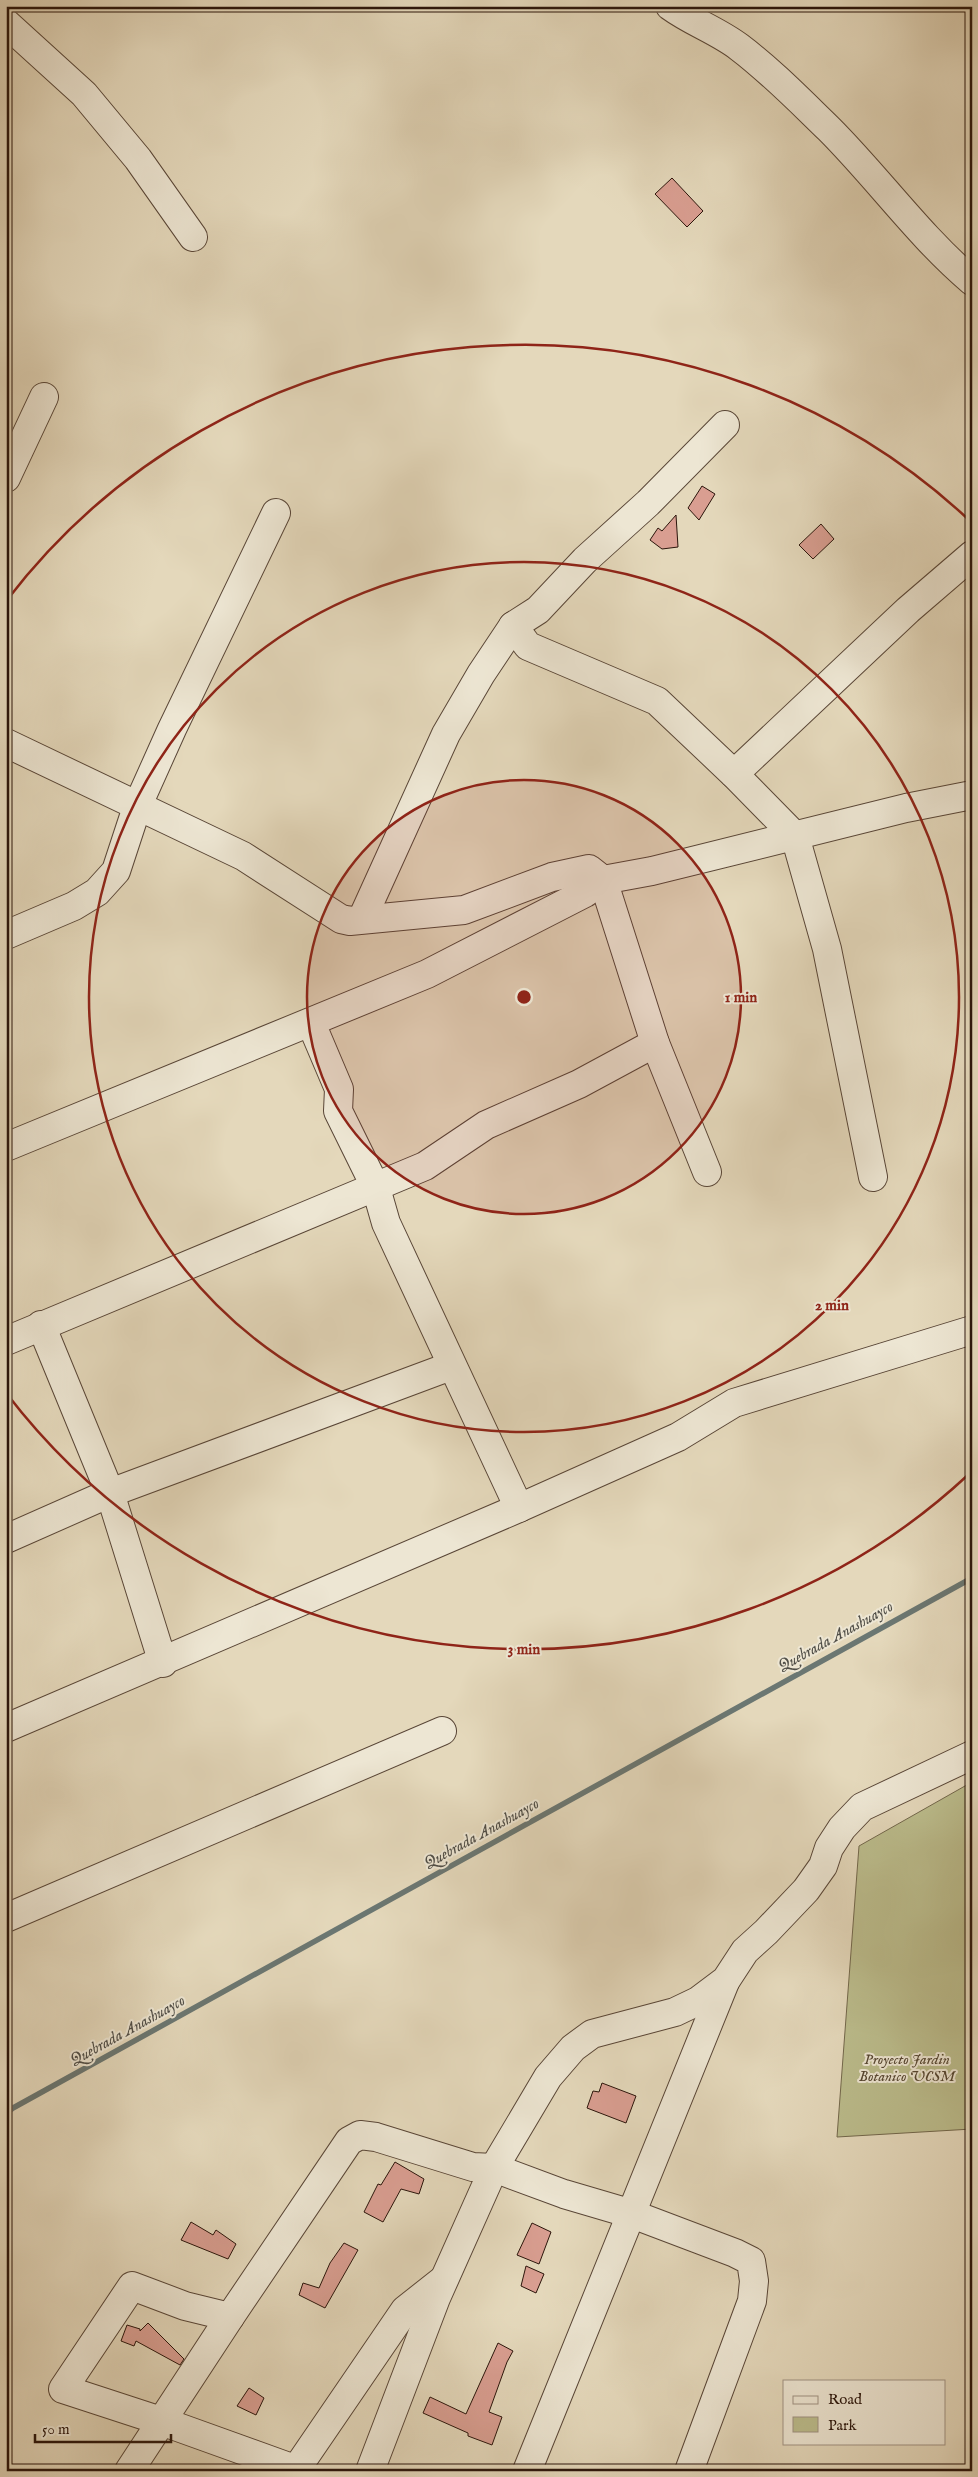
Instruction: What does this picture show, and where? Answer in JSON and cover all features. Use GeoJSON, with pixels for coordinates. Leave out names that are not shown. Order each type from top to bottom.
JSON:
{"type":"FeatureCollection","features":[{"type":"Feature","properties":{"kind":"street"},"geometry":{"type":"LineString","coordinates":[[670,6],[738,46],[771,75],[830,130],[919,229],[972,281]]}},
{"type":"Feature","properties":{"kind":"street"},"geometry":{"type":"LineString","coordinates":[[6,23],[84,94],[138,159],[193,237]]}},
{"type":"Feature","properties":{"kind":"street"},"geometry":{"type":"LineString","coordinates":[[6,478],[44,397]]}},
{"type":"Feature","properties":{"kind":"street"},"geometry":{"type":"LineString","coordinates":[[362,919],[446,734],[481,674],[513,626],[538,610],[585,560],[648,503],[725,425]]}},
{"type":"Feature","properties":{"kind":"street"},"geometry":{"type":"LineString","coordinates":[[6,935],[74,906],[97,892],[116,871],[137,807],[172,728],[276,512]]}},
{"type":"Feature","properties":{"kind":"street"},"geometry":{"type":"LineString","coordinates":[[734,774],[908,610],[972,555]]}},
{"type":"Feature","properties":{"kind":"street"},"geometry":{"type":"LineString","coordinates":[[513,626],[528,646],[657,701],[734,774],[795,836],[827,949],[873,1177]]}},
{"type":"Feature","properties":{"kind":"street"},"geometry":{"type":"LineString","coordinates":[[6,743],[52,763],[137,807],[243,856],[341,919],[350,920],[464,910],[552,877],[589,869],[603,880],[655,1043],[707,1172]]}},
{"type":"Feature","properties":{"kind":"street"},"geometry":{"type":"LineString","coordinates":[[6,1147],[311,1024],[427,974],[585,893],[603,880],[652,871],[906,808],[972,794]]}},
{"type":"Feature","properties":{"kind":"street"},"geometry":{"type":"LineString","coordinates":[[311,1024],[339,1089],[338,1111],[376,1188],[386,1223],[451,1366],[519,1508]]}},
{"type":"Feature","properties":{"kind":"street"},"geometry":{"type":"LineString","coordinates":[[6,1341],[425,1166],[486,1125],[579,1084],[655,1043]]}},
{"type":"Feature","properties":{"kind":"street"},"geometry":{"type":"LineString","coordinates":[[41,1325],[110,1493],[163,1662]]}},
{"type":"Feature","properties":{"kind":"street"},"geometry":{"type":"LineString","coordinates":[[6,1728],[519,1508],[678,1437],[734,1403],[972,1330]]}},
{"type":"Feature","properties":{"kind":"street"},"geometry":{"type":"LineString","coordinates":[[6,1539],[110,1493],[451,1366]]}},
{"type":"Feature","properties":{"kind":"street"},"geometry":{"type":"LineString","coordinates":[[6,1918],[442,1731]]}},
{"type":"Feature","properties":{"kind":"street"},"geometry":{"type":"LineString","coordinates":[[527,2471],[726,1980],[745,1951],[806,1890],[823,1866],[829,1848],[842,1828],[862,1807],[972,1755]]}},
{"type":"Feature","properties":{"kind":"street"},"geometry":{"type":"LineString","coordinates":[[370,2471],[444,2279],[494,2168],[548,2077],[573,2048],[592,2034],[674,2012],[698,2001],[726,1980]]}},
{"type":"Feature","properties":{"kind":"street"},"geometry":{"type":"LineString","coordinates":[[129,2471],[161,2420],[349,2141],[360,2135],[376,2137],[473,2167],[494,2168],[564,2194],[632,2214],[735,2252],[751,2262],[754,2281],[752,2301],[689,2471]]}},
{"type":"Feature","properties":{"kind":"street"},"geometry":{"type":"LineString","coordinates":[[230,2317],[185,2306],[132,2286],[63,2389],[161,2420],[297,2470],[405,2310],[444,2279]]}},
{"type":"Feature","properties":{"kind":"green space","name":"Proyecto Jardin Botanico UCSM"},"geometry":{"type":"Polygon","coordinates":[[[972,1782],[972,2129],[837,2137],[859,1846],[972,1782]]]}},
{"type":"Feature","properties":{"kind":"building"},"geometry":{"type":"Polygon","coordinates":[[[672,178],[703,211],[687,227],[655,194],[672,178]]]}},
{"type":"Feature","properties":{"kind":"building"},"geometry":{"type":"Polygon","coordinates":[[[702,486],[715,494],[699,520],[688,508],[702,486]]]}},
{"type":"Feature","properties":{"kind":"building"},"geometry":{"type":"Polygon","coordinates":[[[676,515],[678,547],[662,549],[650,540],[658,528],[662,531],[676,515]]]}},
{"type":"Feature","properties":{"kind":"building"},"geometry":{"type":"Polygon","coordinates":[[[821,524],[834,539],[813,559],[799,545],[821,524]]]}},
{"type":"Feature","properties":{"kind":"building"},"geometry":{"type":"Polygon","coordinates":[[[602,2083],[636,2096],[626,2123],[587,2108],[593,2091],[599,2092],[602,2083]]]}},
{"type":"Feature","properties":{"kind":"building"},"geometry":{"type":"Polygon","coordinates":[[[395,2162],[424,2179],[419,2194],[401,2189],[383,2222],[364,2212],[378,2184],[381,2185],[395,2162]]]}},
{"type":"Feature","properties":{"kind":"building"},"geometry":{"type":"Polygon","coordinates":[[[191,2222],[213,2235],[216,2230],[236,2244],[228,2259],[181,2240],[191,2222]]]}},
{"type":"Feature","properties":{"kind":"building"},"geometry":{"type":"Polygon","coordinates":[[[532,2223],[551,2232],[539,2264],[517,2255],[532,2223]]]}},
{"type":"Feature","properties":{"kind":"building"},"geometry":{"type":"Polygon","coordinates":[[[344,2243],[358,2250],[325,2308],[299,2295],[303,2283],[319,2288],[330,2263],[344,2243]]]}},
{"type":"Feature","properties":{"kind":"building"},"geometry":{"type":"Polygon","coordinates":[[[526,2266],[544,2274],[536,2293],[521,2286],[526,2266]]]}},
{"type":"Feature","properties":{"kind":"building"},"geometry":{"type":"Polygon","coordinates":[[[148,2323],[184,2359],[180,2365],[136,2341],[134,2346],[121,2341],[127,2325],[140,2329],[140,2331],[148,2323]]]}},
{"type":"Feature","properties":{"kind":"building"},"geometry":{"type":"Polygon","coordinates":[[[498,2343],[513,2351],[507,2362],[489,2412],[502,2417],[492,2445],[468,2436],[468,2433],[423,2413],[430,2397],[466,2414],[498,2343]]]}},
{"type":"Feature","properties":{"kind":"building"},"geometry":{"type":"Polygon","coordinates":[[[249,2388],[264,2398],[256,2415],[237,2406],[249,2388]]]}},
{"type":"Feature","properties":{"kind":"waterway","name":"Quebrada Anashuayco"},"geometry":{"type":"LineString","coordinates":[[6,2114],[13,2108],[972,1578]]}}]}
